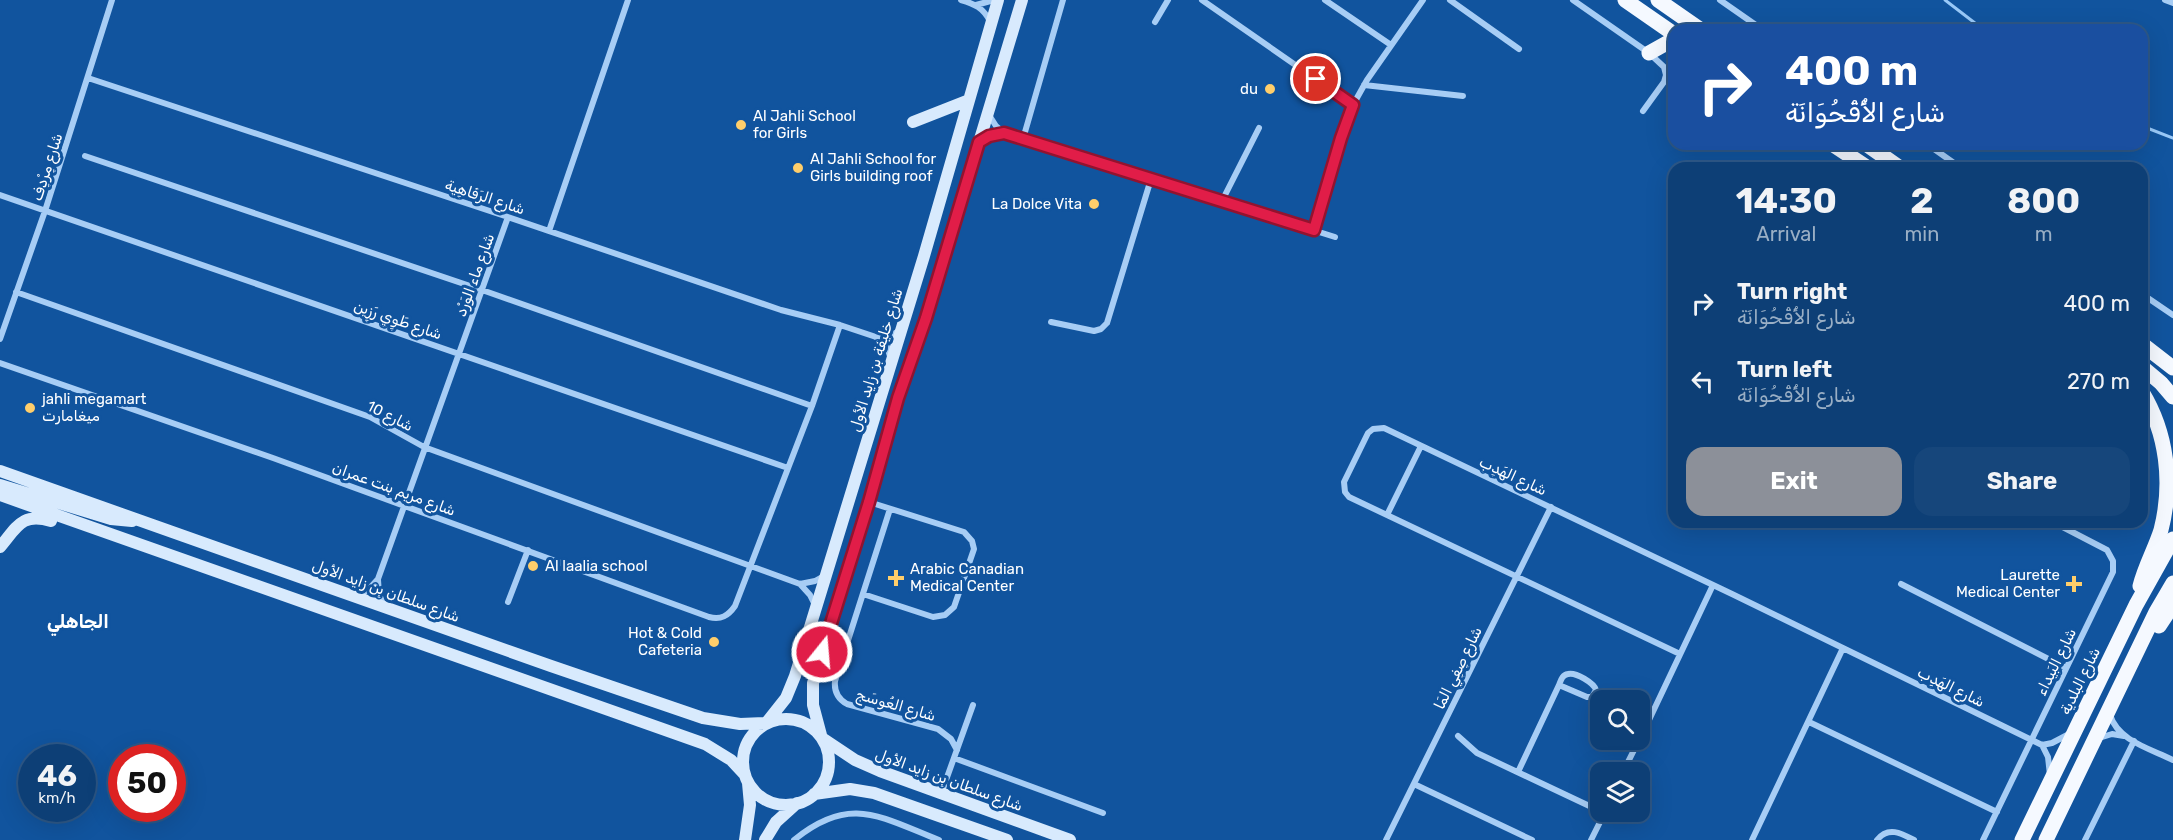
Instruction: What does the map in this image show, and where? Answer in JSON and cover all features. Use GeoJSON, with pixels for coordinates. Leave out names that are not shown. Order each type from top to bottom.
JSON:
{"type":"FeatureCollection","features":[{"type":"Feature","properties":{"kind":"main road","name":"شارع خليفة بن زايد الأول"},"geometry":{"type":"LineString","coordinates":[[766,722],[780,707],[790,690],[901,330],[991,26],[996,0]]}},
{"type":"Feature","properties":{"kind":"main road"},"geometry":{"type":"LineString","coordinates":[[765,840],[776,822],[797,803],[820,788],[828,772],[828,754],[813,705],[813,683],[869,502],[898,398],[926,318],[1022,0]]}},
{"type":"Feature","properties":{"kind":"main road"},"geometry":{"type":"LineString","coordinates":[[1625,0],[1668,30]]}},
{"type":"Feature","properties":{"kind":"main road"},"geometry":{"type":"LineString","coordinates":[[1658,0],[1692,24]]}},
{"type":"Feature","properties":{"kind":"main road"},"geometry":{"type":"LineString","coordinates":[[1649,52],[1668,42]]}},
{"type":"Feature","properties":{"kind":"main road"},"geometry":{"type":"LineString","coordinates":[[913,122],[969,100]]}},
{"type":"Feature","properties":{"kind":"main road"},"geometry":{"type":"LineString","coordinates":[[1841,150],[1859,162]]}},
{"type":"Feature","properties":{"kind":"main road"},"geometry":{"type":"LineString","coordinates":[[1874,150],[1892,162]]}},
{"type":"Feature","properties":{"kind":"main road"},"geometry":{"type":"LineString","coordinates":[[2148,340],[2173,353]]}},
{"type":"Feature","properties":{"kind":"main road"},"geometry":{"type":"LineString","coordinates":[[2148,349],[2173,368]]}},
{"type":"Feature","properties":{"kind":"main road"},"geometry":{"type":"LineString","coordinates":[[2148,373],[2173,397]]}},
{"type":"Feature","properties":{"kind":"main road"},"geometry":{"type":"LineString","coordinates":[[2136,605],[2142,577],[2164,519],[2169,488],[2164,442],[2148,404]]}},
{"type":"Feature","properties":{"kind":"main road","name":"شارع سلطان بن زايد الأول"},"geometry":{"type":"LineString","coordinates":[[0,471],[703,718],[740,724],[766,722]]}},
{"type":"Feature","properties":{"kind":"main road"},"geometry":{"type":"LineString","coordinates":[[0,485],[111,519],[143,520]]}},
{"type":"Feature","properties":{"kind":"main road"},"geometry":{"type":"LineString","coordinates":[[0,495],[705,744],[731,760],[753,790],[769,801],[778,804],[797,803]]}},
{"type":"Feature","properties":{"kind":"main road"},"geometry":{"type":"LineString","coordinates":[[0,547],[18,525],[33,517],[68,526],[94,528]]}},
{"type":"Feature","properties":{"kind":"main road","name":"شارع البلدية"},"geometry":{"type":"LineString","coordinates":[[2022,840],[2136,605],[2173,539]]}},
{"type":"Feature","properties":{"kind":"main road"},"geometry":{"type":"LineString","coordinates":[[2046,840],[2173,582]]}},
{"type":"Feature","properties":{"kind":"main road"},"geometry":{"type":"LineString","coordinates":[[2131,664],[2173,605]]}},
{"type":"Feature","properties":{"kind":"main road"},"geometry":{"type":"LineString","coordinates":[[745,840],[750,805],[742,763],[746,744],[751,736],[766,722],[784,718],[794,719],[812,727],[821,737]]}},
{"type":"Feature","properties":{"kind":"main road","name":"شارع سلطان بن زايد الأول"},"geometry":{"type":"LineString","coordinates":[[821,737],[867,766],[1070,840]]}},
{"type":"Feature","properties":{"kind":"main road"},"geometry":{"type":"LineString","coordinates":[[814,794],[844,789],[874,793],[1007,840]]}},
{"type":"Feature","properties":{"kind":"street","name":"شارع مِرْدِف"},"geometry":{"type":"LineString","coordinates":[[0,339],[45,211],[112,0]]}},
{"type":"Feature","properties":{"kind":"street"},"geometry":{"type":"LineString","coordinates":[[549,231],[628,0]]}},
{"type":"Feature","properties":{"kind":"street"},"geometry":{"type":"LineString","coordinates":[[961,0],[976,4],[996,0]]}},
{"type":"Feature","properties":{"kind":"street"},"geometry":{"type":"LineString","coordinates":[[1023,139],[1063,0]]}},
{"type":"Feature","properties":{"kind":"street"},"geometry":{"type":"LineString","coordinates":[[1155,21],[1168,0]]}},
{"type":"Feature","properties":{"kind":"street"},"geometry":{"type":"LineString","coordinates":[[1202,0],[1353,105]]}},
{"type":"Feature","properties":{"kind":"street"},"geometry":{"type":"LineString","coordinates":[[1325,0],[1391,45]]}},
{"type":"Feature","properties":{"kind":"street"},"geometry":{"type":"LineString","coordinates":[[1314,230],[1353,105],[1364,85],[1423,0]]}},
{"type":"Feature","properties":{"kind":"street"},"geometry":{"type":"LineString","coordinates":[[1450,0],[1519,49]]}},
{"type":"Feature","properties":{"kind":"street"},"geometry":{"type":"LineString","coordinates":[[1572,0],[1662,63],[1666,75],[1664,82],[1643,111]]}},
{"type":"Feature","properties":{"kind":"street"},"geometry":{"type":"LineString","coordinates":[[1720,0],[1754,24]]}},
{"type":"Feature","properties":{"kind":"street"},"geometry":{"type":"LineString","coordinates":[[2165,0],[2173,3]]}},
{"type":"Feature","properties":{"kind":"street"},"geometry":{"type":"LineString","coordinates":[[976,4],[986,14],[991,26]]}},
{"type":"Feature","properties":{"kind":"street","name":"شارع الرَفَاهِية"},"geometry":{"type":"LineString","coordinates":[[88,78],[781,310],[840,325],[876,338]]}},
{"type":"Feature","properties":{"kind":"street"},"geometry":{"type":"LineString","coordinates":[[1364,85],[1463,96]]}},
{"type":"Feature","properties":{"kind":"street"},"geometry":{"type":"LineString","coordinates":[[988,113],[996,126],[1004,133],[1335,237]]}},
{"type":"Feature","properties":{"kind":"street"},"geometry":{"type":"LineString","coordinates":[[1222,201],[1259,128]]}},
{"type":"Feature","properties":{"kind":"street"},"geometry":{"type":"LineString","coordinates":[[979,142],[989,136],[1004,133]]}},
{"type":"Feature","properties":{"kind":"street"},"geometry":{"type":"LineString","coordinates":[[1936,150],[1952,162]]}},
{"type":"Feature","properties":{"kind":"street"},"geometry":{"type":"LineString","coordinates":[[85,156],[482,290],[812,406]]}},
{"type":"Feature","properties":{"kind":"street"},"geometry":{"type":"LineString","coordinates":[[1051,322],[1090,331],[1101,329],[1107,323],[1151,179]]}},
{"type":"Feature","properties":{"kind":"street","name":"شارع طَوِي رَزِين"},"geometry":{"type":"LineString","coordinates":[[0,195],[788,468]]}},
{"type":"Feature","properties":{"kind":"street","name":"شارع ماء الوَرْد"},"geometry":{"type":"LineString","coordinates":[[378,579],[508,217]]}},
{"type":"Feature","properties":{"kind":"street","name":"شارع 10"},"geometry":{"type":"LineString","coordinates":[[16,292],[370,417],[424,447],[751,566]]}},
{"type":"Feature","properties":{"kind":"street"},"geometry":{"type":"LineString","coordinates":[[2148,298],[2173,315]]}},
{"type":"Feature","properties":{"kind":"street","name":"شارع مريم بنت عمران"},"geometry":{"type":"LineString","coordinates":[[0,363],[714,618],[723,617],[732,609],[751,566],[840,325]]}},
{"type":"Feature","properties":{"kind":"street"},"geometry":{"type":"LineString","coordinates":[[876,338],[890,336],[901,330]]}},
{"type":"Feature","properties":{"kind":"street"},"geometry":{"type":"LineString","coordinates":[[876,338],[887,347],[891,362]]}},
{"type":"Feature","properties":{"kind":"street","name":"شارع الهَدِب"},"geometry":{"type":"LineString","coordinates":[[1680,654],[1349,497],[1344,489],[1344,482],[1366,436],[1373,429],[1384,428],[2042,745]]}},
{"type":"Feature","properties":{"kind":"street"},"geometry":{"type":"LineString","coordinates":[[1387,515],[1421,446]]}},
{"type":"Feature","properties":{"kind":"street"},"geometry":{"type":"LineString","coordinates":[[863,594],[933,617],[945,615],[954,607],[973,553],[972,541],[964,532],[869,502]]}},
{"type":"Feature","properties":{"kind":"street","name":"شارع صِفِي المَا"},"geometry":{"type":"LineString","coordinates":[[1386,840],[1551,507]]}},
{"type":"Feature","properties":{"kind":"street","name":"شارع العُوسَج"},"geometry":{"type":"LineString","coordinates":[[890,509],[835,681],[837,694],[847,704],[938,729],[951,739],[957,750]]}},
{"type":"Feature","properties":{"kind":"street","name":"شارع البَيداء"},"geometry":{"type":"LineString","coordinates":[[1983,840],[2112,575],[2113,561],[2110,553],[2103,547],[2065,528]]}},
{"type":"Feature","properties":{"kind":"street"},"geometry":{"type":"LineString","coordinates":[[508,602],[528,550]]}},
{"type":"Feature","properties":{"kind":"street"},"geometry":{"type":"LineString","coordinates":[[751,566],[800,584],[810,594],[816,607]]}},
{"type":"Feature","properties":{"kind":"street"},"geometry":{"type":"LineString","coordinates":[[800,584],[815,582],[827,573]]}},
{"type":"Feature","properties":{"kind":"street"},"geometry":{"type":"LineString","coordinates":[[356,596],[368,590],[378,579]]}},
{"type":"Feature","properties":{"kind":"street"},"geometry":{"type":"LineString","coordinates":[[378,579],[379,594],[386,607]]}},
{"type":"Feature","properties":{"kind":"street"},"geometry":{"type":"LineString","coordinates":[[1901,584],[2066,668]]}},
{"type":"Feature","properties":{"kind":"street"},"geometry":{"type":"LineString","coordinates":[[1650,716],[1713,585]]}},
{"type":"Feature","properties":{"kind":"street"},"geometry":{"type":"LineString","coordinates":[[1752,840],[1843,648]]}},
{"type":"Feature","properties":{"kind":"street"},"geometry":{"type":"LineString","coordinates":[[1518,772],[1559,685],[1563,677],[1570,674],[1593,684],[1596,690],[1592,697],[1587,697],[1559,685]]}},
{"type":"Feature","properties":{"kind":"street"},"geometry":{"type":"LineString","coordinates":[[941,794],[973,705]]}},
{"type":"Feature","properties":{"kind":"street"},"geometry":{"type":"LineString","coordinates":[[2109,711],[2115,728],[2124,736],[2173,760]]}},
{"type":"Feature","properties":{"kind":"street"},"geometry":{"type":"LineString","coordinates":[[1809,722],[1997,812]]}},
{"type":"Feature","properties":{"kind":"street"},"geometry":{"type":"LineString","coordinates":[[2051,780],[2047,753],[2042,745],[2052,743],[2075,732]]}},
{"type":"Feature","properties":{"kind":"street"},"geometry":{"type":"LineString","coordinates":[[2095,740],[2106,735],[2124,736]]}},
{"type":"Feature","properties":{"kind":"street"},"geometry":{"type":"LineString","coordinates":[[1458,736],[1477,753],[1590,806]]}},
{"type":"Feature","properties":{"kind":"street"},"geometry":{"type":"LineString","coordinates":[[2085,840],[2134,741]]}},
{"type":"Feature","properties":{"kind":"street"},"geometry":{"type":"LineString","coordinates":[[954,758],[1103,813]]}},
{"type":"Feature","properties":{"kind":"street"},"geometry":{"type":"LineString","coordinates":[[1414,784],[1532,840]]}},
{"type":"Feature","properties":{"kind":"street"},"geometry":{"type":"LineString","coordinates":[[794,840],[837,815],[852,813],[879,817],[939,840]]}},
{"type":"Feature","properties":{"kind":"street"},"geometry":{"type":"LineString","coordinates":[[1591,840],[1599,822]]}},
{"type":"Feature","properties":{"kind":"street"},"geometry":{"type":"LineString","coordinates":[[1876,840],[1885,833],[1893,831],[1914,840]]}},
{"type":"Feature","properties":{"kind":"waterway"},"geometry":{"type":"LineString","coordinates":[[1945,0],[1976,24]]}},
{"type":"Feature","properties":{"kind":"waterway"},"geometry":{"type":"LineString","coordinates":[[2148,128],[2173,138]]}},
{"type":"Feature","properties":{"kind":"place","name":"du"},"geometry":{"type":"Point","coordinates":[1270,89]}},
{"type":"Feature","properties":{"kind":"place","name":"Al Jahli School for Girls"},"geometry":{"type":"Point","coordinates":[741,125]}},
{"type":"Feature","properties":{"kind":"place","name":"Al Jahli School for Girls building roof"},"geometry":{"type":"Point","coordinates":[798,168]}},
{"type":"Feature","properties":{"kind":"place","name":"La Dolce Vita"},"geometry":{"type":"Point","coordinates":[1094,204]}},
{"type":"Feature","properties":{"kind":"place","name":"jahli megamart ميغامارت"},"geometry":{"type":"Point","coordinates":[30,408]}},
{"type":"Feature","properties":{"kind":"place","name":"Al laalia school"},"geometry":{"type":"Point","coordinates":[533,566]}},
{"type":"Feature","properties":{"kind":"place","name":"Arabic Canadian Medical Center"},"geometry":{"type":"Point","coordinates":[896,578]}},
{"type":"Feature","properties":{"kind":"place","name":"Laurette Medical Center"},"geometry":{"type":"Point","coordinates":[2074,584]}},
{"type":"Feature","properties":{"kind":"place","name":"Hot & Cold Cafeteria"},"geometry":{"type":"Point","coordinates":[714,642]}},
{"type":"Feature","properties":{"kind":"district","name":"الجاهلي"},"geometry":{"type":"Point","coordinates":[78,622]}},
{"type":"Feature","properties":{"kind":"route"},"geometry":{"type":"LineString","coordinates":[[822,652],[869,502],[898,398],[926,318],[979,142],[989,136],[1004,133],[1314,230],[1353,105],[1316,79]]}}]}
